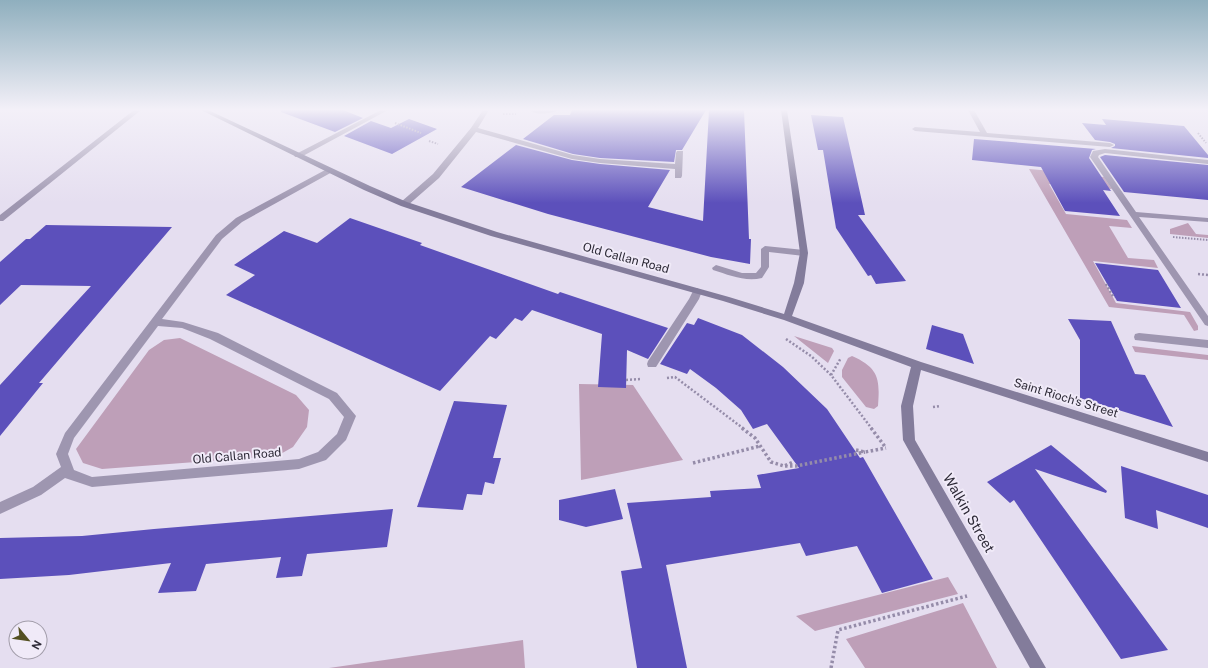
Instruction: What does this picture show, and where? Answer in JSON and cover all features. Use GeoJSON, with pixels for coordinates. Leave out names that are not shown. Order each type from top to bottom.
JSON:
{"type":"FeatureCollection","features":[{"type":"Feature","properties":{"kind":"street"},"geometry":{"type":"LineString","coordinates":[[0,219],[99,141]]}},
{"type":"Feature","properties":{"kind":"street","name":"Old Callan Road"},"geometry":{"type":"LineString","coordinates":[[269,141],[330,171],[404,204],[494,234],[787,318],[917,365]]}},
{"type":"Feature","properties":{"kind":"street"},"geometry":{"type":"LineString","coordinates":[[298,155],[325,141]]}},
{"type":"Feature","properties":{"kind":"street"},"geometry":{"type":"LineString","coordinates":[[404,204],[436,176],[464,141]]}},
{"type":"Feature","properties":{"kind":"street"},"geometry":{"type":"LineString","coordinates":[[517,141],[572,157],[600,161],[679,167]]}},
{"type":"Feature","properties":{"kind":"street"},"geometry":{"type":"LineString","coordinates":[[787,318],[799,283],[804,253],[788,141]]}},
{"type":"Feature","properties":{"kind":"street"},"geometry":{"type":"LineString","coordinates":[[1062,141],[1110,145]]}},
{"type":"Feature","properties":{"kind":"street"},"geometry":{"type":"LineString","coordinates":[[1208,162],[1104,151],[1096,153],[1094,157],[1208,322]]}},
{"type":"Feature","properties":{"kind":"street"},"geometry":{"type":"LineString","coordinates":[[678,176],[680,153]]}},
{"type":"Feature","properties":{"kind":"street"},"geometry":{"type":"LineString","coordinates":[[0,508],[37,491],[67,469],[62,454],[69,436],[223,234],[239,220],[330,171]]}},
{"type":"Feature","properties":{"kind":"street"},"geometry":{"type":"LineString","coordinates":[[1134,214],[1208,220]]}},
{"type":"Feature","properties":{"kind":"street"},"geometry":{"type":"LineString","coordinates":[[716,268],[741,276],[759,276],[765,267],[765,249],[804,253]]}},
{"type":"Feature","properties":{"kind":"street"},"geometry":{"type":"LineString","coordinates":[[652,364],[694,299],[697,291]]}},
{"type":"Feature","properties":{"kind":"street","name":"Old Callan Road"},"geometry":{"type":"LineString","coordinates":[[67,469],[69,474],[92,482],[299,464],[322,456],[342,437],[350,416],[333,396],[214,336],[183,325],[156,322]]}},
{"type":"Feature","properties":{"kind":"street"},"geometry":{"type":"LineString","coordinates":[[1139,337],[1208,344]]}},
{"type":"Feature","properties":{"kind":"street","name":"Saint Rioch's Street"},"geometry":{"type":"LineString","coordinates":[[917,365],[1208,457]]}},
{"type":"Feature","properties":{"kind":"street","name":"Walkin Street"},"geometry":{"type":"LineString","coordinates":[[917,365],[906,406],[909,440],[1038,668]]}},
{"type":"Feature","properties":{"kind":"path"},"geometry":{"type":"LineString","coordinates":[[1108,284],[1106,284],[1114,298]]}},
{"type":"Feature","properties":{"kind":"path"},"geometry":{"type":"LineString","coordinates":[[661,378],[675,377],[755,438],[771,462],[784,466],[796,466],[886,448],[831,374],[811,356],[784,337]]}},
{"type":"Feature","properties":{"kind":"path"},"geometry":{"type":"LineString","coordinates":[[831,374],[845,351]]}},
{"type":"Feature","properties":{"kind":"path"},"geometry":{"type":"LineString","coordinates":[[626,380],[647,379]]}},
{"type":"Feature","properties":{"kind":"path"},"geometry":{"type":"LineString","coordinates":[[934,407],[940,406]]}},
{"type":"Feature","properties":{"kind":"path"},"geometry":{"type":"LineString","coordinates":[[693,463],[760,446]]}},
{"type":"Feature","properties":{"kind":"path"},"geometry":{"type":"LineString","coordinates":[[856,450],[865,452]]}},
{"type":"Feature","properties":{"kind":"path"},"geometry":{"type":"LineString","coordinates":[[784,466],[793,462]]}},
{"type":"Feature","properties":{"kind":"path"},"geometry":{"type":"LineString","coordinates":[[831,668],[838,630],[967,596]]}},
{"type":"Feature","properties":{"kind":"shaded area"},"geometry":{"type":"Polygon","coordinates":[[[1029,169],[1104,177],[1112,189],[1049,184],[1066,214],[1127,220],[1132,228],[1109,226],[1128,258],[1154,260],[1158,268],[1093,261],[1116,303],[1190,312],[1198,326],[1198,330],[1194,331],[1184,315],[1109,307],[1029,169]]]}},
{"type":"Feature","properties":{"kind":"shaded area"},"geometry":{"type":"Polygon","coordinates":[[[1188,223],[1196,234],[1208,235],[1208,238],[1170,234],[1170,229],[1188,223]]]}},
{"type":"Feature","properties":{"kind":"shaded area"},"geometry":{"type":"Polygon","coordinates":[[[794,336],[832,348],[834,351],[828,363],[794,336]]]}},
{"type":"Feature","properties":{"kind":"shaded area"},"geometry":{"type":"Polygon","coordinates":[[[180,338],[296,395],[309,410],[307,427],[293,447],[277,456],[102,469],[83,463],[76,449],[149,350],[164,340],[180,338]]]}},
{"type":"Feature","properties":{"kind":"shaded area"},"geometry":{"type":"Polygon","coordinates":[[[1132,346],[1208,355],[1208,360],[1135,352],[1132,346]]]}},
{"type":"Feature","properties":{"kind":"shaded area"},"geometry":{"type":"Polygon","coordinates":[[[852,356],[868,365],[876,375],[879,388],[879,397],[878,406],[874,409],[866,407],[842,377],[842,370],[848,358],[852,356]]]}},
{"type":"Feature","properties":{"kind":"shaded area"},"geometry":{"type":"Polygon","coordinates":[[[579,384],[633,385],[683,460],[581,480],[579,384]]]}},
{"type":"Feature","properties":{"kind":"shaded area"},"geometry":{"type":"Polygon","coordinates":[[[948,577],[958,594],[815,631],[796,616],[948,577]]]}},
{"type":"Feature","properties":{"kind":"shaded area"},"geometry":{"type":"Polygon","coordinates":[[[963,603],[997,668],[865,668],[846,639],[963,603]]]}},
{"type":"Feature","properties":{"kind":"shaded area"},"geometry":{"type":"Polygon","coordinates":[[[523,640],[525,668],[329,668],[523,640]]]}},
{"type":"Feature","properties":{"kind":"building"},"geometry":{"type":"Polygon","coordinates":[[[358,141],[415,141],[392,154],[358,141]]]}},
{"type":"Feature","properties":{"kind":"building"},"geometry":{"type":"Polygon","coordinates":[[[530,141],[687,141],[682,150],[676,150],[674,162],[600,158],[573,154],[530,141]]]}},
{"type":"Feature","properties":{"kind":"building"},"geometry":{"type":"Polygon","coordinates":[[[707,141],[745,141],[749,239],[751,239],[750,264],[711,257],[548,214],[461,187],[516,145],[572,160],[670,170],[648,207],[703,221],[707,141]]]}},
{"type":"Feature","properties":{"kind":"building"},"geometry":{"type":"Polygon","coordinates":[[[816,141],[848,141],[865,215],[858,215],[906,281],[876,284],[871,275],[868,276],[836,228],[823,150],[818,150],[816,141]]]}},
{"type":"Feature","properties":{"kind":"building"},"geometry":{"type":"Polygon","coordinates":[[[974,141],[1001,141],[1096,149],[1092,150],[1089,158],[1111,191],[1103,190],[1120,216],[1065,211],[1041,167],[972,160],[974,141]]]}},
{"type":"Feature","properties":{"kind":"building"},"geometry":{"type":"Polygon","coordinates":[[[1104,141],[1197,141],[1208,155],[1208,158],[1111,148],[1115,146],[1115,144],[1104,141]]]}},
{"type":"Feature","properties":{"kind":"building"},"geometry":{"type":"Polygon","coordinates":[[[1105,155],[1208,165],[1208,200],[1124,192],[1100,157],[1105,155]]]}},
{"type":"Feature","properties":{"kind":"building"},"geometry":{"type":"Polygon","coordinates":[[[350,218],[422,243],[420,245],[558,294],[560,292],[668,328],[648,359],[627,350],[626,388],[598,387],[602,334],[532,310],[522,321],[515,318],[496,339],[490,336],[440,391],[226,295],[255,275],[234,265],[284,231],[317,243],[350,218]]]}},
{"type":"Feature","properties":{"kind":"building"},"geometry":{"type":"Polygon","coordinates":[[[46,225],[172,227],[39,383],[43,383],[0,436],[0,385],[91,286],[21,285],[0,305],[0,262],[26,239],[30,239],[46,225]]]}},
{"type":"Feature","properties":{"kind":"building"},"geometry":{"type":"Polygon","coordinates":[[[1095,263],[1158,270],[1181,308],[1117,301],[1095,263]]]}},
{"type":"Feature","properties":{"kind":"building"},"geometry":{"type":"Polygon","coordinates":[[[698,318],[742,335],[783,367],[827,409],[860,458],[863,457],[933,579],[882,593],[857,546],[806,556],[800,543],[666,565],[687,668],[637,668],[621,571],[642,568],[627,503],[711,497],[710,491],[761,488],[757,475],[799,468],[767,424],[753,429],[741,410],[716,388],[690,369],[687,374],[660,364],[687,323],[694,325],[698,318]]]}},
{"type":"Feature","properties":{"kind":"building"},"geometry":{"type":"Polygon","coordinates":[[[1068,319],[1111,321],[1135,374],[1145,375],[1173,427],[1080,398],[1080,340],[1068,319]]]}},
{"type":"Feature","properties":{"kind":"building"},"geometry":{"type":"Polygon","coordinates":[[[932,325],[963,334],[974,364],[926,349],[932,325]]]}},
{"type":"Feature","properties":{"kind":"building"},"geometry":{"type":"Polygon","coordinates":[[[454,401],[507,405],[493,458],[501,458],[494,484],[485,482],[482,495],[467,494],[463,510],[417,507],[454,401]]]}},
{"type":"Feature","properties":{"kind":"building"},"geometry":{"type":"Polygon","coordinates":[[[1051,445],[1107,491],[1106,493],[1035,469],[1168,650],[1121,659],[1014,500],[1010,503],[987,482],[1051,445]]]}},
{"type":"Feature","properties":{"kind":"building"},"geometry":{"type":"Polygon","coordinates":[[[1121,466],[1208,495],[1208,528],[1156,510],[1158,529],[1125,518],[1121,466]]]}},
{"type":"Feature","properties":{"kind":"building"},"geometry":{"type":"Polygon","coordinates":[[[615,489],[623,519],[586,527],[559,520],[559,500],[615,489]]]}},
{"type":"Feature","properties":{"kind":"building"},"geometry":{"type":"Polygon","coordinates":[[[393,509],[387,547],[307,554],[302,576],[276,578],[281,557],[206,564],[196,591],[158,593],[171,563],[69,575],[0,579],[0,538],[82,536],[393,509]]]}}]}
